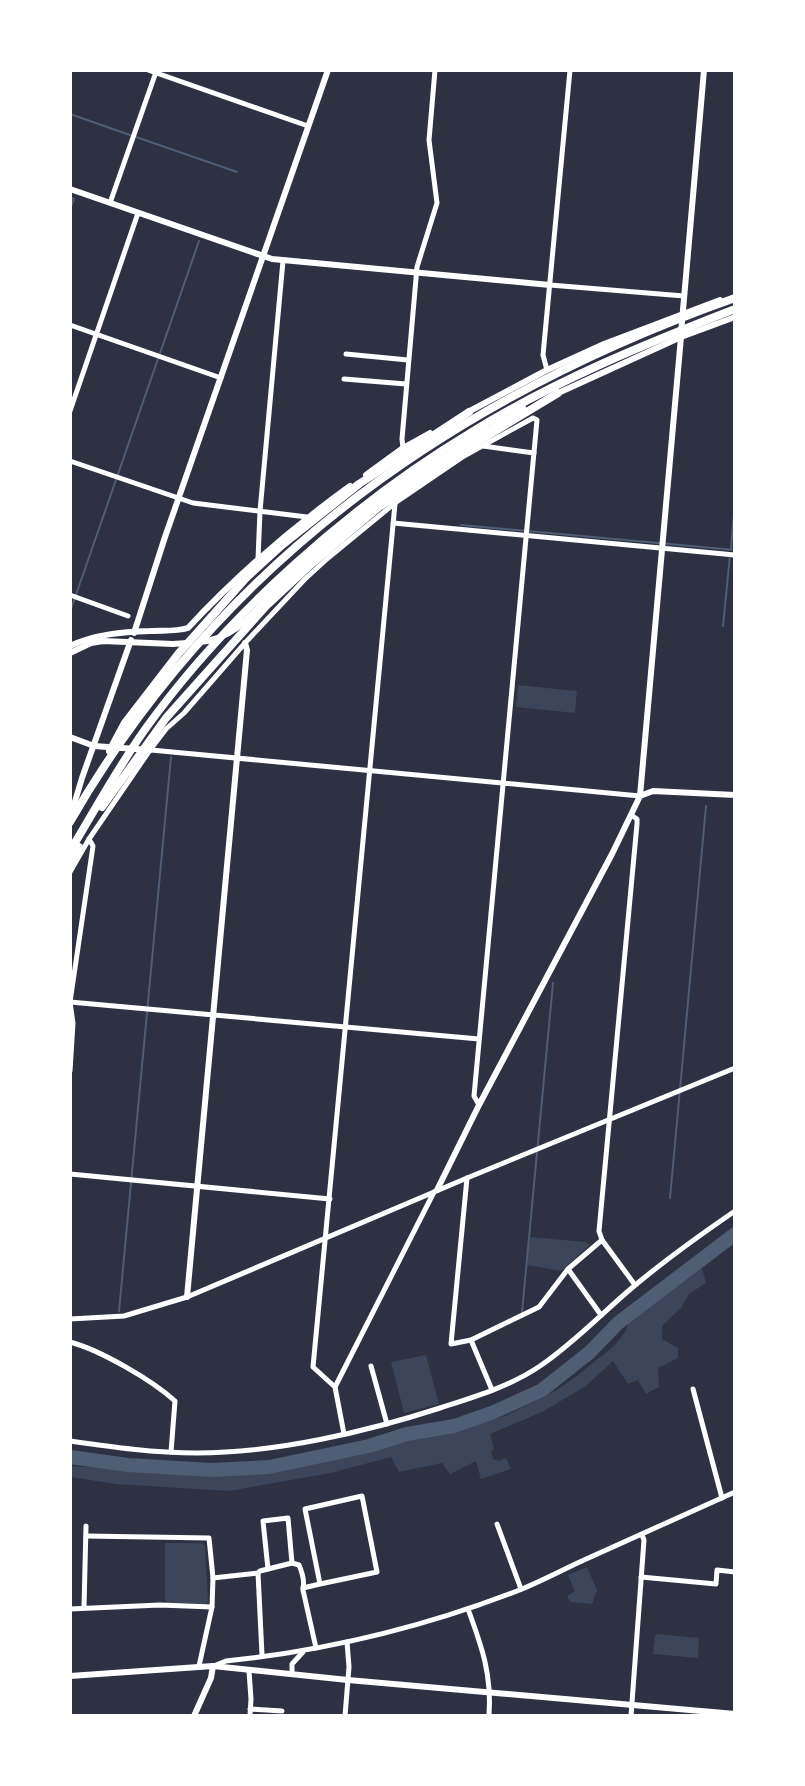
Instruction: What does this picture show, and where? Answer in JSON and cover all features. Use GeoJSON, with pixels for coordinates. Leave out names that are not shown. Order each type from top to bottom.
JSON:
{"type":"FeatureCollection","features":[{"type":"Feature","properties":{"kind":"highway"},"geometry":{"type":"LineString","coordinates":[[70,820],[162,685],[222,617],[285,556],[359,495],[423,449],[554,374],[735,296]]}},
{"type":"Feature","properties":{"kind":"highway"},"geometry":{"type":"LineString","coordinates":[[70,851],[127,756],[183,682],[261,597],[364,506],[472,431],[516,407],[623,355],[735,309]]}},
{"type":"Feature","properties":{"kind":"highway"},"geometry":{"type":"LineString","coordinates":[[70,860],[101,808],[166,718],[266,606],[379,507],[446,461],[558,393]]}},
{"type":"Feature","properties":{"kind":"highway"},"geometry":{"type":"LineString","coordinates":[[88,791],[141,700],[246,578],[359,484],[469,412]]}},
{"type":"Feature","properties":{"kind":"street"},"geometry":{"type":"LineString","coordinates":[[148,70],[308,126]]}},
{"type":"Feature","properties":{"kind":"street"},"geometry":{"type":"LineString","coordinates":[[70,820],[328,70]]}},
{"type":"Feature","properties":{"kind":"street"},"geometry":{"type":"LineString","coordinates":[[403,448],[416,273],[437,203],[429,140],[435,70]]}},
{"type":"Feature","properties":{"kind":"street"},"geometry":{"type":"LineString","coordinates":[[547,370],[543,355],[570,70]]}},
{"type":"Feature","properties":{"kind":"street"},"geometry":{"type":"LineString","coordinates":[[335,1387],[640,796],[704,70]]}},
{"type":"Feature","properties":{"kind":"street"},"geometry":{"type":"LineString","coordinates":[[110,203],[156,71]]}},
{"type":"Feature","properties":{"kind":"street"},"geometry":{"type":"LineString","coordinates":[[70,189],[263,257],[283,261],[684,296]]}},
{"type":"Feature","properties":{"kind":"street"},"geometry":{"type":"LineString","coordinates":[[70,411],[138,213]]}},
{"type":"Feature","properties":{"kind":"street"},"geometry":{"type":"LineString","coordinates":[[258,560],[283,261]]}},
{"type":"Feature","properties":{"kind":"street"},"geometry":{"type":"LineString","coordinates":[[70,646],[90,638],[188,628],[307,517],[403,448],[547,370],[683,312],[735,296]]}},
{"type":"Feature","properties":{"kind":"street"},"geometry":{"type":"LineString","coordinates":[[70,653],[103,641],[173,644],[213,641],[235,631],[327,543],[426,468],[533,404],[681,337],[735,317]]}},
{"type":"Feature","properties":{"kind":"street"},"geometry":{"type":"LineString","coordinates":[[70,325],[221,378]]}},
{"type":"Feature","properties":{"kind":"street"},"geometry":{"type":"LineString","coordinates":[[346,354],[408,360]]}},
{"type":"Feature","properties":{"kind":"street"},"geometry":{"type":"LineString","coordinates":[[344,379],[406,384]]}},
{"type":"Feature","properties":{"kind":"street"},"geometry":{"type":"LineString","coordinates":[[70,872],[89,839],[166,729],[305,579],[395,503],[464,456],[530,419],[537,420],[474,1096],[479,1105]]}},
{"type":"Feature","properties":{"kind":"street"},"geometry":{"type":"LineString","coordinates":[[483,446],[534,453]]}},
{"type":"Feature","properties":{"kind":"street"},"geometry":{"type":"LineString","coordinates":[[70,461],[193,503],[307,517]]}},
{"type":"Feature","properties":{"kind":"street"},"geometry":{"type":"LineString","coordinates":[[344,1434],[335,1387],[313,1367],[395,503]]}},
{"type":"Feature","properties":{"kind":"street"},"geometry":{"type":"LineString","coordinates":[[393,523],[735,555]]}},
{"type":"Feature","properties":{"kind":"street"},"geometry":{"type":"LineString","coordinates":[[327,543],[336,551]]}},
{"type":"Feature","properties":{"kind":"street"},"geometry":{"type":"LineString","coordinates":[[70,595],[128,616]]}},
{"type":"Feature","properties":{"kind":"street"},"geometry":{"type":"LineString","coordinates":[[187,1297],[238,759],[247,650],[245,643]]}},
{"type":"Feature","properties":{"kind":"street"},"geometry":{"type":"LineString","coordinates":[[70,737],[94,746],[640,796],[653,791],[735,795]]}},
{"type":"Feature","properties":{"kind":"street"},"geometry":{"type":"LineString","coordinates":[[70,800],[82,778]]}},
{"type":"Feature","properties":{"kind":"street"},"geometry":{"type":"LineString","coordinates":[[631,815],[637,819],[637,824],[599,1231],[602,1240],[635,1285]]}},
{"type":"Feature","properties":{"kind":"street"},"geometry":{"type":"LineString","coordinates":[[70,1071],[73,1023],[70,1002],[93,846],[89,839]]}},
{"type":"Feature","properties":{"kind":"street"},"geometry":{"type":"LineString","coordinates":[[70,1002],[479,1039]]}},
{"type":"Feature","properties":{"kind":"street"},"geometry":{"type":"LineString","coordinates":[[70,1319],[124,1316],[187,1297],[735,1068]]}},
{"type":"Feature","properties":{"kind":"street"},"geometry":{"type":"LineString","coordinates":[[70,1174],[330,1199]]}},
{"type":"Feature","properties":{"kind":"street"},"geometry":{"type":"LineString","coordinates":[[467,1178],[451,1344],[471,1340],[539,1307],[568,1269],[602,1240]]}},
{"type":"Feature","properties":{"kind":"street"},"geometry":{"type":"LineString","coordinates":[[70,1441],[171,1452],[259,1449],[344,1434],[440,1408],[513,1382],[540,1366],[635,1285],[735,1211]]}},
{"type":"Feature","properties":{"kind":"street"},"geometry":{"type":"LineString","coordinates":[[568,1269],[601,1315]]}},
{"type":"Feature","properties":{"kind":"street"},"geometry":{"type":"LineString","coordinates":[[471,1340],[492,1390]]}},
{"type":"Feature","properties":{"kind":"street"},"geometry":{"type":"LineString","coordinates":[[70,1342],[93,1349],[163,1390],[175,1401],[171,1452]]}},
{"type":"Feature","properties":{"kind":"street"},"geometry":{"type":"LineString","coordinates":[[371,1366],[387,1424]]}},
{"type":"Feature","properties":{"kind":"street"},"geometry":{"type":"LineString","coordinates":[[693,1389],[722,1498]]}},
{"type":"Feature","properties":{"kind":"street"},"geometry":{"type":"LineString","coordinates":[[213,1666],[226,1661],[347,1642],[468,1609],[521,1589],[735,1492]]}},
{"type":"Feature","properties":{"kind":"street"},"geometry":{"type":"LineString","coordinates":[[303,1588],[377,1572],[362,1496],[305,1509],[320,1584]]}},
{"type":"Feature","properties":{"kind":"street"},"geometry":{"type":"LineString","coordinates":[[268,1569],[263,1521],[288,1518],[292,1563]]}},
{"type":"Feature","properties":{"kind":"street"},"geometry":{"type":"LineString","coordinates":[[497,1524],[521,1589]]}},
{"type":"Feature","properties":{"kind":"street"},"geometry":{"type":"LineString","coordinates":[[84,1607],[86,1526]]}},
{"type":"Feature","properties":{"kind":"street"},"geometry":{"type":"LineString","coordinates":[[631,1716],[642,1535]]}},
{"type":"Feature","properties":{"kind":"street"},"geometry":{"type":"LineString","coordinates":[[86,1536],[209,1538],[212,1607],[199,1666]]}},
{"type":"Feature","properties":{"kind":"street"},"geometry":{"type":"LineString","coordinates":[[213,1578],[258,1573],[292,1563],[299,1565],[316,1648]]}},
{"type":"Feature","properties":{"kind":"street"},"geometry":{"type":"LineString","coordinates":[[641,1577],[716,1584],[717,1570],[735,1572]]}},
{"type":"Feature","properties":{"kind":"street"},"geometry":{"type":"LineString","coordinates":[[258,1573],[262,1655]]}},
{"type":"Feature","properties":{"kind":"street"},"geometry":{"type":"LineString","coordinates":[[70,1609],[160,1605],[212,1607]]}},
{"type":"Feature","properties":{"kind":"street"},"geometry":{"type":"LineString","coordinates":[[468,1609],[486,1662],[491,1692],[489,1716]]}},
{"type":"Feature","properties":{"kind":"street"},"geometry":{"type":"LineString","coordinates":[[345,1716],[347,1642]]}},
{"type":"Feature","properties":{"kind":"street"},"geometry":{"type":"LineString","coordinates":[[292,1674],[292,1664],[308,1650]]}},
{"type":"Feature","properties":{"kind":"street"},"geometry":{"type":"LineString","coordinates":[[194,1716],[213,1666]]}},
{"type":"Feature","properties":{"kind":"street"},"geometry":{"type":"LineString","coordinates":[[70,1676],[213,1666],[735,1714]]}},
{"type":"Feature","properties":{"kind":"street"},"geometry":{"type":"LineString","coordinates":[[249,1671],[250,1712],[282,1711]]}},
{"type":"Feature","properties":{"kind":"shaded area"},"geometry":{"type":"Polygon","coordinates":[[[518,685],[577,691],[575,713],[516,707],[518,685]]]}},
{"type":"Feature","properties":{"kind":"shaded area"},"geometry":{"type":"Polygon","coordinates":[[[530,1237],[586,1242],[590,1245],[561,1271],[527,1265],[530,1237]]]}},
{"type":"Feature","properties":{"kind":"shaded area"},"geometry":{"type":"Polygon","coordinates":[[[702,1268],[706,1283],[689,1294],[681,1308],[662,1326],[662,1339],[678,1348],[678,1358],[658,1368],[659,1387],[646,1394],[638,1380],[628,1384],[613,1361],[586,1386],[542,1412],[490,1434],[493,1459],[499,1461],[506,1458],[511,1469],[481,1479],[476,1461],[450,1474],[442,1463],[399,1472],[391,1457],[331,1473],[229,1491],[116,1484],[70,1477],[70,1466],[208,1474],[273,1470],[360,1455],[379,1446],[505,1416],[557,1390],[578,1375],[614,1346],[626,1331],[628,1323],[702,1268]]]}},
{"type":"Feature","properties":{"kind":"shaded area"},"geometry":{"type":"Polygon","coordinates":[[[426,1355],[439,1404],[404,1413],[391,1362],[426,1355]]]}},
{"type":"Feature","properties":{"kind":"shaded area"},"geometry":{"type":"Polygon","coordinates":[[[166,1543],[202,1543],[205,1546],[206,1604],[167,1603],[165,1600],[166,1543]]]}},
{"type":"Feature","properties":{"kind":"shaded area"},"geometry":{"type":"Polygon","coordinates":[[[587,1567],[597,1590],[592,1604],[570,1602],[567,1596],[575,1591],[568,1575],[587,1567]]]}},
{"type":"Feature","properties":{"kind":"shaded area"},"geometry":{"type":"Polygon","coordinates":[[[657,1634],[699,1638],[698,1658],[653,1654],[657,1634]]]}},
{"type":"Feature","properties":{"kind":"waterway"},"geometry":{"type":"LineString","coordinates":[[70,114],[130,135]]}},
{"type":"Feature","properties":{"kind":"waterway"},"geometry":{"type":"LineString","coordinates":[[136,137],[237,172]]}},
{"type":"Feature","properties":{"kind":"waterway"},"geometry":{"type":"LineString","coordinates":[[70,197],[74,199],[70,209]]}},
{"type":"Feature","properties":{"kind":"waterway"},"geometry":{"type":"LineString","coordinates":[[70,612],[199,241]]}},
{"type":"Feature","properties":{"kind":"waterway"},"geometry":{"type":"LineString","coordinates":[[731,548],[735,502]]}},
{"type":"Feature","properties":{"kind":"waterway"},"geometry":{"type":"LineString","coordinates":[[461,525],[735,550]]}},
{"type":"Feature","properties":{"kind":"waterway"},"geometry":{"type":"LineString","coordinates":[[723,626],[730,555]]}},
{"type":"Feature","properties":{"kind":"waterway"},"geometry":{"type":"LineString","coordinates":[[119,1311],[171,757]]}},
{"type":"Feature","properties":{"kind":"waterway"},"geometry":{"type":"LineString","coordinates":[[670,1198],[706,806]]}},
{"type":"Feature","properties":{"kind":"waterway"},"geometry":{"type":"LineString","coordinates":[[522,1312],[553,983]]}},
{"type":"Feature","properties":{"kind":"waterway"},"geometry":{"type":"LineString","coordinates":[[70,1457],[128,1465],[212,1470],[269,1467],[454,1426],[542,1390],[590,1352],[618,1323],[735,1234]]}}]}
